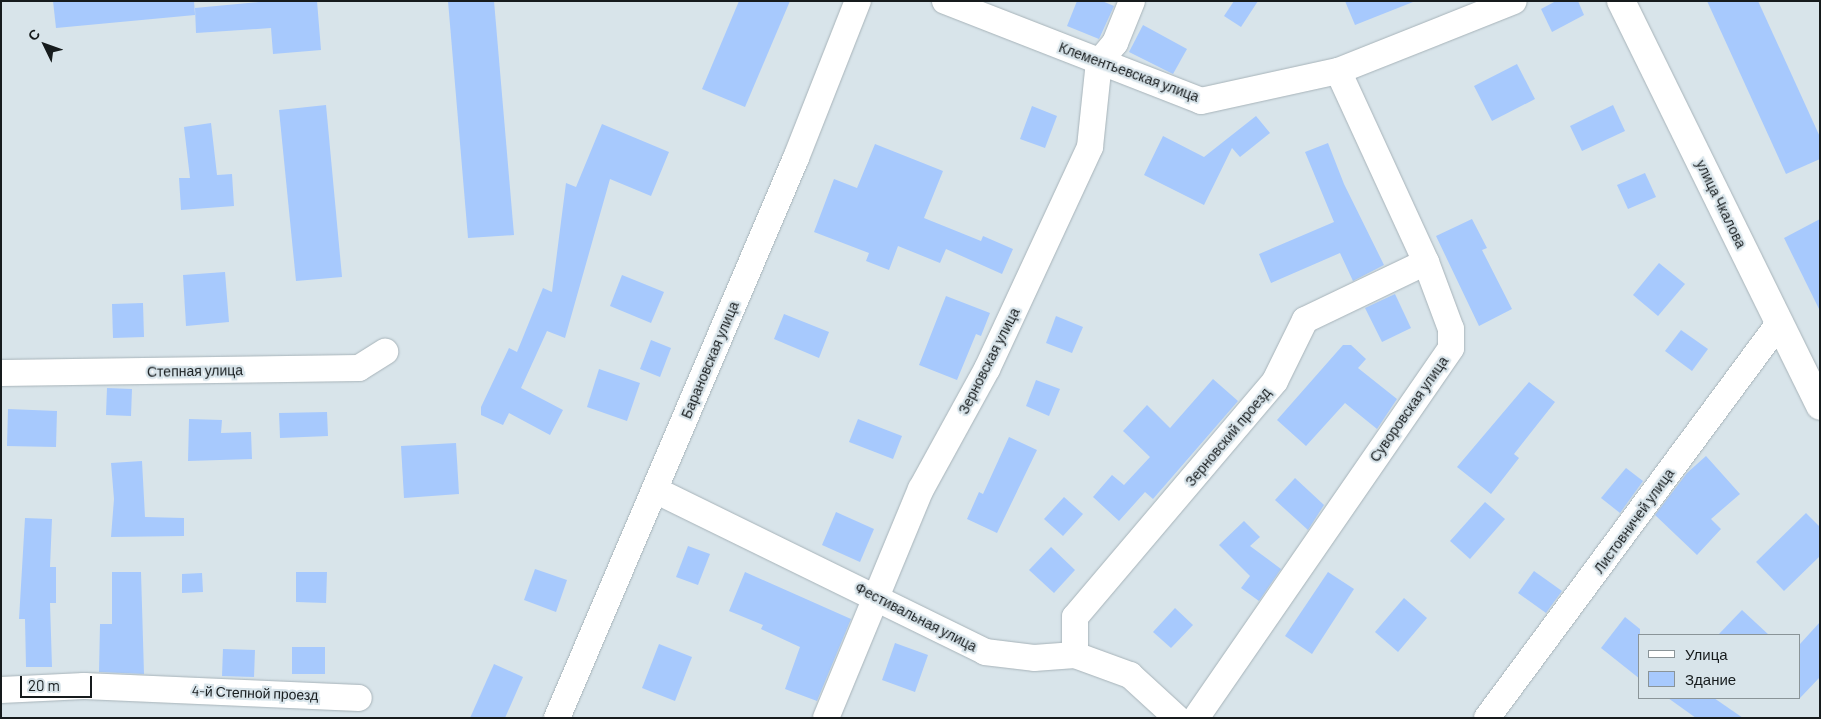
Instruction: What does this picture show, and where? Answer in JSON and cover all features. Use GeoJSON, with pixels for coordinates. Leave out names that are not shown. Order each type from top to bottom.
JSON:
{"type":"FeatureCollection","features":[{"type":"Feature","properties":{"kind":"main road","name":"улица Чкалова"},"geometry":{"type":"LineString","coordinates":[[1621,1],[1779,323],[1818,398]]}},
{"type":"Feature","properties":{"kind":"street","name":"Барановская улица"},"geometry":{"type":"LineString","coordinates":[[557,718],[796,158],[858,1]]}},
{"type":"Feature","properties":{"kind":"street","name":"Клементьевская улица"},"geometry":{"type":"LineString","coordinates":[[946,1],[1201,101],[1338,71],[1514,1]]}},
{"type":"Feature","properties":{"kind":"street"},"geometry":{"type":"LineString","coordinates":[[1099,62],[1115,43],[1132,1]]}},
{"type":"Feature","properties":{"kind":"street","name":"Зерновская улица"},"geometry":{"type":"LineString","coordinates":[[826,718],[878,597],[920,489],[988,369],[1090,147],[1099,62]]}},
{"type":"Feature","properties":{"kind":"street","name":"Суворовская улица"},"geometry":{"type":"LineString","coordinates":[[1196,718],[1452,348],[1451,328],[1426,262],[1338,71]]}},
{"type":"Feature","properties":{"kind":"street","name":"Зерновский проезд"},"geometry":{"type":"LineString","coordinates":[[1075,655],[1075,617],[1275,382],[1305,320],[1426,262]]}},
{"type":"Feature","properties":{"kind":"street","name":"Листовничей улица"},"geometry":{"type":"LineString","coordinates":[[1487,718],[1779,323]]}},
{"type":"Feature","properties":{"kind":"street","name":"Степная улица"},"geometry":{"type":"LineString","coordinates":[[1,373],[359,368],[386,352]]}},
{"type":"Feature","properties":{"kind":"street","name":"Фестивальная улица"},"geometry":{"type":"LineString","coordinates":[[655,490],[878,597],[935,630],[985,652],[1034,658],[1075,655],[1130,674],[1177,718]]}},
{"type":"Feature","properties":{"kind":"street","name":"4-й Степной проезд"},"geometry":{"type":"LineString","coordinates":[[1,690],[84,686],[359,698]]}},
{"type":"Feature","properties":{"kind":"building"},"geometry":{"type":"Polygon","coordinates":[[[53,1],[194,1],[195,15],[56,28],[53,1]]]}},
{"type":"Feature","properties":{"kind":"building"},"geometry":{"type":"Polygon","coordinates":[[[269,1],[317,1],[321,50],[273,54],[271,28],[196,33],[195,8],[269,1]]]}},
{"type":"Feature","properties":{"kind":"building"},"geometry":{"type":"Polygon","coordinates":[[[448,1],[494,1],[514,235],[468,238],[448,1]]]}},
{"type":"Feature","properties":{"kind":"building"},"geometry":{"type":"Polygon","coordinates":[[[739,1],[790,1],[745,107],[702,89],[739,1]]]}},
{"type":"Feature","properties":{"kind":"building"},"geometry":{"type":"Polygon","coordinates":[[[1077,1],[1102,1],[1114,6],[1099,39],[1067,26],[1077,1]]]}},
{"type":"Feature","properties":{"kind":"building"},"geometry":{"type":"Polygon","coordinates":[[[1234,1],[1258,1],[1241,27],[1224,16],[1234,1]]]}},
{"type":"Feature","properties":{"kind":"building"},"geometry":{"type":"Polygon","coordinates":[[[1345,1],[1412,1],[1413,2],[1355,25],[1345,1]]]}},
{"type":"Feature","properties":{"kind":"building"},"geometry":{"type":"Polygon","coordinates":[[[1556,1],[1578,1],[1584,15],[1552,32],[1541,9],[1556,1]]]}},
{"type":"Feature","properties":{"kind":"building"},"geometry":{"type":"Polygon","coordinates":[[[1707,1],[1758,1],[1820,137],[1820,159],[1786,174],[1707,1]]]}},
{"type":"Feature","properties":{"kind":"building"},"geometry":{"type":"Polygon","coordinates":[[[1143,25],[1187,49],[1173,74],[1129,52],[1143,25]]]}},
{"type":"Feature","properties":{"kind":"building"},"geometry":{"type":"Polygon","coordinates":[[[1517,64],[1535,99],[1492,121],[1474,86],[1517,64]]]}},
{"type":"Feature","properties":{"kind":"building"},"geometry":{"type":"Polygon","coordinates":[[[326,105],[342,277],[296,281],[279,110],[326,105]]]}},
{"type":"Feature","properties":{"kind":"building"},"geometry":{"type":"Polygon","coordinates":[[[1613,105],[1625,131],[1582,151],[1570,126],[1613,105]]]}},
{"type":"Feature","properties":{"kind":"building"},"geometry":{"type":"Polygon","coordinates":[[[1032,106],[1057,116],[1045,148],[1020,139],[1032,106]]]}},
{"type":"Feature","properties":{"kind":"building"},"geometry":{"type":"Polygon","coordinates":[[[1256,116],[1270,133],[1240,157],[1232,148],[1204,205],[1144,175],[1163,136],[1204,157],[1256,116]]]}},
{"type":"Feature","properties":{"kind":"building"},"geometry":{"type":"Polygon","coordinates":[[[211,123],[217,175],[232,174],[234,206],[181,210],[179,178],[190,178],[184,127],[211,123]]]}},
{"type":"Feature","properties":{"kind":"building"},"geometry":{"type":"Polygon","coordinates":[[[602,124],[669,152],[651,196],[610,179],[565,338],[547,331],[521,388],[563,410],[550,435],[509,413],[503,425],[481,415],[481,407],[509,348],[517,352],[543,288],[552,292],[566,183],[576,187],[602,124]]]}},
{"type":"Feature","properties":{"kind":"building"},"geometry":{"type":"Polygon","coordinates":[[[1328,143],[1344,184],[1384,265],[1353,281],[1340,253],[1271,283],[1259,254],[1334,222],[1305,152],[1328,143]]]}},
{"type":"Feature","properties":{"kind":"building"},"geometry":{"type":"Polygon","coordinates":[[[875,144],[943,171],[924,218],[981,241],[983,236],[1013,249],[1002,274],[946,249],[940,263],[898,246],[889,270],[866,261],[869,253],[814,232],[834,179],[857,188],[875,144]]]}},
{"type":"Feature","properties":{"kind":"building"},"geometry":{"type":"Polygon","coordinates":[[[1645,173],[1656,197],[1628,209],[1617,185],[1645,173]]]}},
{"type":"Feature","properties":{"kind":"building"},"geometry":{"type":"Polygon","coordinates":[[[1472,219],[1487,248],[1482,250],[1512,309],[1479,326],[1436,236],[1472,219]]]}},
{"type":"Feature","properties":{"kind":"building"},"geometry":{"type":"Polygon","coordinates":[[[1820,219],[1820,311],[1784,238],[1820,219]]]}},
{"type":"Feature","properties":{"kind":"building"},"geometry":{"type":"Polygon","coordinates":[[[1659,263],[1685,284],[1658,316],[1633,295],[1659,263]]]}},
{"type":"Feature","properties":{"kind":"building"},"geometry":{"type":"Polygon","coordinates":[[[225,272],[229,322],[186,326],[183,275],[225,272]]]}},
{"type":"Feature","properties":{"kind":"building"},"geometry":{"type":"Polygon","coordinates":[[[622,275],[664,292],[651,323],[610,306],[622,275]]]}},
{"type":"Feature","properties":{"kind":"building"},"geometry":{"type":"Polygon","coordinates":[[[1395,294],[1411,328],[1382,342],[1365,308],[1395,294]]]}},
{"type":"Feature","properties":{"kind":"building"},"geometry":{"type":"Polygon","coordinates":[[[946,296],[990,313],[981,336],[976,334],[957,380],[919,365],[946,296]]]}},
{"type":"Feature","properties":{"kind":"building"},"geometry":{"type":"Polygon","coordinates":[[[143,303],[144,337],[113,338],[112,304],[143,303]]]}},
{"type":"Feature","properties":{"kind":"building"},"geometry":{"type":"Polygon","coordinates":[[[784,314],[829,332],[819,358],[774,339],[784,314]]]}},
{"type":"Feature","properties":{"kind":"building"},"geometry":{"type":"Polygon","coordinates":[[[1056,316],[1083,327],[1072,353],[1046,343],[1056,316]]]}},
{"type":"Feature","properties":{"kind":"building"},"geometry":{"type":"Polygon","coordinates":[[[1681,330],[1708,349],[1692,371],[1665,351],[1681,330]]]}},
{"type":"Feature","properties":{"kind":"building"},"geometry":{"type":"Polygon","coordinates":[[[651,340],[671,348],[660,377],[640,369],[651,340]]]}},
{"type":"Feature","properties":{"kind":"building"},"geometry":{"type":"Polygon","coordinates":[[[1343,345],[1351,345],[1366,359],[1358,368],[1397,399],[1377,429],[1345,403],[1306,446],[1277,420],[1343,345]]]}},
{"type":"Feature","properties":{"kind":"building"},"geometry":{"type":"Polygon","coordinates":[[[599,369],[640,383],[627,421],[587,407],[599,369]]]}},
{"type":"Feature","properties":{"kind":"building"},"geometry":{"type":"Polygon","coordinates":[[[1213,379],[1238,401],[1153,499],[1145,492],[1119,521],[1093,497],[1112,475],[1124,485],[1150,457],[1123,431],[1147,405],[1170,428],[1213,379]]]}},
{"type":"Feature","properties":{"kind":"building"},"geometry":{"type":"Polygon","coordinates":[[[1036,380],[1060,389],[1049,416],[1026,406],[1036,380]]]}},
{"type":"Feature","properties":{"kind":"building"},"geometry":{"type":"Polygon","coordinates":[[[1529,382],[1555,402],[1514,454],[1519,458],[1491,494],[1457,467],[1529,382]]]}},
{"type":"Feature","properties":{"kind":"building"},"geometry":{"type":"Polygon","coordinates":[[[107,388],[132,389],[131,416],[106,415],[107,388]]]}},
{"type":"Feature","properties":{"kind":"building"},"geometry":{"type":"Polygon","coordinates":[[[8,409],[57,411],[56,447],[7,446],[8,409]]]}},
{"type":"Feature","properties":{"kind":"building"},"geometry":{"type":"Polygon","coordinates":[[[327,412],[328,436],[280,438],[279,413],[327,412]]]}},
{"type":"Feature","properties":{"kind":"building"},"geometry":{"type":"Polygon","coordinates":[[[189,419],[222,420],[221,433],[251,432],[252,459],[188,461],[189,419]]]}},
{"type":"Feature","properties":{"kind":"building"},"geometry":{"type":"Polygon","coordinates":[[[858,419],[902,436],[893,459],[849,442],[858,419]]]}},
{"type":"Feature","properties":{"kind":"building"},"geometry":{"type":"Polygon","coordinates":[[[1009,437],[1037,450],[997,533],[967,519],[979,492],[983,494],[1009,437]]]}},
{"type":"Feature","properties":{"kind":"building"},"geometry":{"type":"Polygon","coordinates":[[[456,443],[459,494],[404,498],[401,446],[456,443]]]}},
{"type":"Feature","properties":{"kind":"building"},"geometry":{"type":"Polygon","coordinates":[[[1706,456],[1740,494],[1711,519],[1721,529],[1697,555],[1655,515],[1687,473],[1706,456]]]}},
{"type":"Feature","properties":{"kind":"building"},"geometry":{"type":"Polygon","coordinates":[[[142,461],[145,517],[184,518],[184,536],[111,537],[114,499],[111,463],[142,461]]]}},
{"type":"Feature","properties":{"kind":"building"},"geometry":{"type":"Polygon","coordinates":[[[1626,468],[1643,481],[1620,513],[1601,498],[1626,468]]]}},
{"type":"Feature","properties":{"kind":"building"},"geometry":{"type":"Polygon","coordinates":[[[1295,478],[1324,505],[1308,530],[1275,500],[1295,478]]]}},
{"type":"Feature","properties":{"kind":"building"},"geometry":{"type":"Polygon","coordinates":[[[1064,497],[1083,514],[1063,536],[1044,519],[1064,497]]]}},
{"type":"Feature","properties":{"kind":"building"},"geometry":{"type":"Polygon","coordinates":[[[1485,502],[1505,519],[1470,559],[1450,541],[1485,502]]]}},
{"type":"Feature","properties":{"kind":"building"},"geometry":{"type":"Polygon","coordinates":[[[836,512],[874,529],[860,562],[822,545],[836,512]]]}},
{"type":"Feature","properties":{"kind":"building"},"geometry":{"type":"Polygon","coordinates":[[[1806,513],[1820,527],[1820,556],[1784,591],[1756,562],[1806,513]]]}},
{"type":"Feature","properties":{"kind":"building"},"geometry":{"type":"Polygon","coordinates":[[[25,518],[52,519],[50,567],[56,567],[56,603],[50,603],[52,667],[26,667],[25,619],[19,619],[25,518]]]}},
{"type":"Feature","properties":{"kind":"building"},"geometry":{"type":"Polygon","coordinates":[[[1244,521],[1260,537],[1250,546],[1281,569],[1259,601],[1241,588],[1250,576],[1219,545],[1244,521]]]}},
{"type":"Feature","properties":{"kind":"building"},"geometry":{"type":"Polygon","coordinates":[[[688,546],[710,554],[698,585],[676,577],[688,546]]]}},
{"type":"Feature","properties":{"kind":"building"},"geometry":{"type":"Polygon","coordinates":[[[1051,547],[1075,570],[1054,593],[1029,570],[1051,547]]]}},
{"type":"Feature","properties":{"kind":"building"},"geometry":{"type":"Polygon","coordinates":[[[535,569],[567,580],[556,612],[524,600],[535,569]]]}},
{"type":"Feature","properties":{"kind":"building"},"geometry":{"type":"Polygon","coordinates":[[[1534,571],[1562,591],[1546,613],[1518,593],[1534,571]]]}},
{"type":"Feature","properties":{"kind":"building"},"geometry":{"type":"Polygon","coordinates":[[[112,572],[141,572],[144,674],[99,672],[100,624],[112,624],[112,572]]]}},
{"type":"Feature","properties":{"kind":"building"},"geometry":{"type":"Polygon","coordinates":[[[296,572],[327,572],[326,603],[296,602],[296,572]]]}},
{"type":"Feature","properties":{"kind":"building"},"geometry":{"type":"Polygon","coordinates":[[[745,572],[851,619],[817,701],[785,689],[800,647],[761,629],[763,625],[729,611],[745,572]]]}},
{"type":"Feature","properties":{"kind":"building"},"geometry":{"type":"Polygon","coordinates":[[[1328,572],[1354,589],[1312,654],[1285,636],[1328,572]]]}},
{"type":"Feature","properties":{"kind":"building"},"geometry":{"type":"Polygon","coordinates":[[[202,573],[203,592],[182,593],[182,574],[202,573]]]}},
{"type":"Feature","properties":{"kind":"building"},"geometry":{"type":"Polygon","coordinates":[[[1404,598],[1427,618],[1398,652],[1375,632],[1404,598]]]}},
{"type":"Feature","properties":{"kind":"building"},"geometry":{"type":"Polygon","coordinates":[[[1175,608],[1193,625],[1171,648],[1153,632],[1175,608]]]}},
{"type":"Feature","properties":{"kind":"building"},"geometry":{"type":"Polygon","coordinates":[[[1742,610],[1768,634],[1719,634],[1742,610]]]}},
{"type":"Feature","properties":{"kind":"building"},"geometry":{"type":"Polygon","coordinates":[[[1625,617],[1640,629],[1640,634],[1638,634],[1638,677],[1601,648],[1625,617]]]}},
{"type":"Feature","properties":{"kind":"building"},"geometry":{"type":"Polygon","coordinates":[[[1820,622],[1820,677],[1801,697],[1801,643],[1820,622]]]}},
{"type":"Feature","properties":{"kind":"building"},"geometry":{"type":"Polygon","coordinates":[[[895,643],[928,655],[915,692],[882,680],[895,643]]]}},
{"type":"Feature","properties":{"kind":"building"},"geometry":{"type":"Polygon","coordinates":[[[659,644],[692,657],[675,701],[642,688],[659,644]]]}},
{"type":"Feature","properties":{"kind":"building"},"geometry":{"type":"Polygon","coordinates":[[[292,647],[325,647],[325,674],[292,674],[292,647]]]}},
{"type":"Feature","properties":{"kind":"building"},"geometry":{"type":"Polygon","coordinates":[[[223,649],[255,650],[254,677],[222,676],[223,649]]]}},
{"type":"Feature","properties":{"kind":"building"},"geometry":{"type":"Polygon","coordinates":[[[494,664],[523,677],[505,718],[470,718],[494,664]]]}},
{"type":"Feature","properties":{"kind":"building"},"geometry":{"type":"Polygon","coordinates":[[[1669,699],[1715,699],[1743,718],[1696,718],[1669,699]]]}}]}
